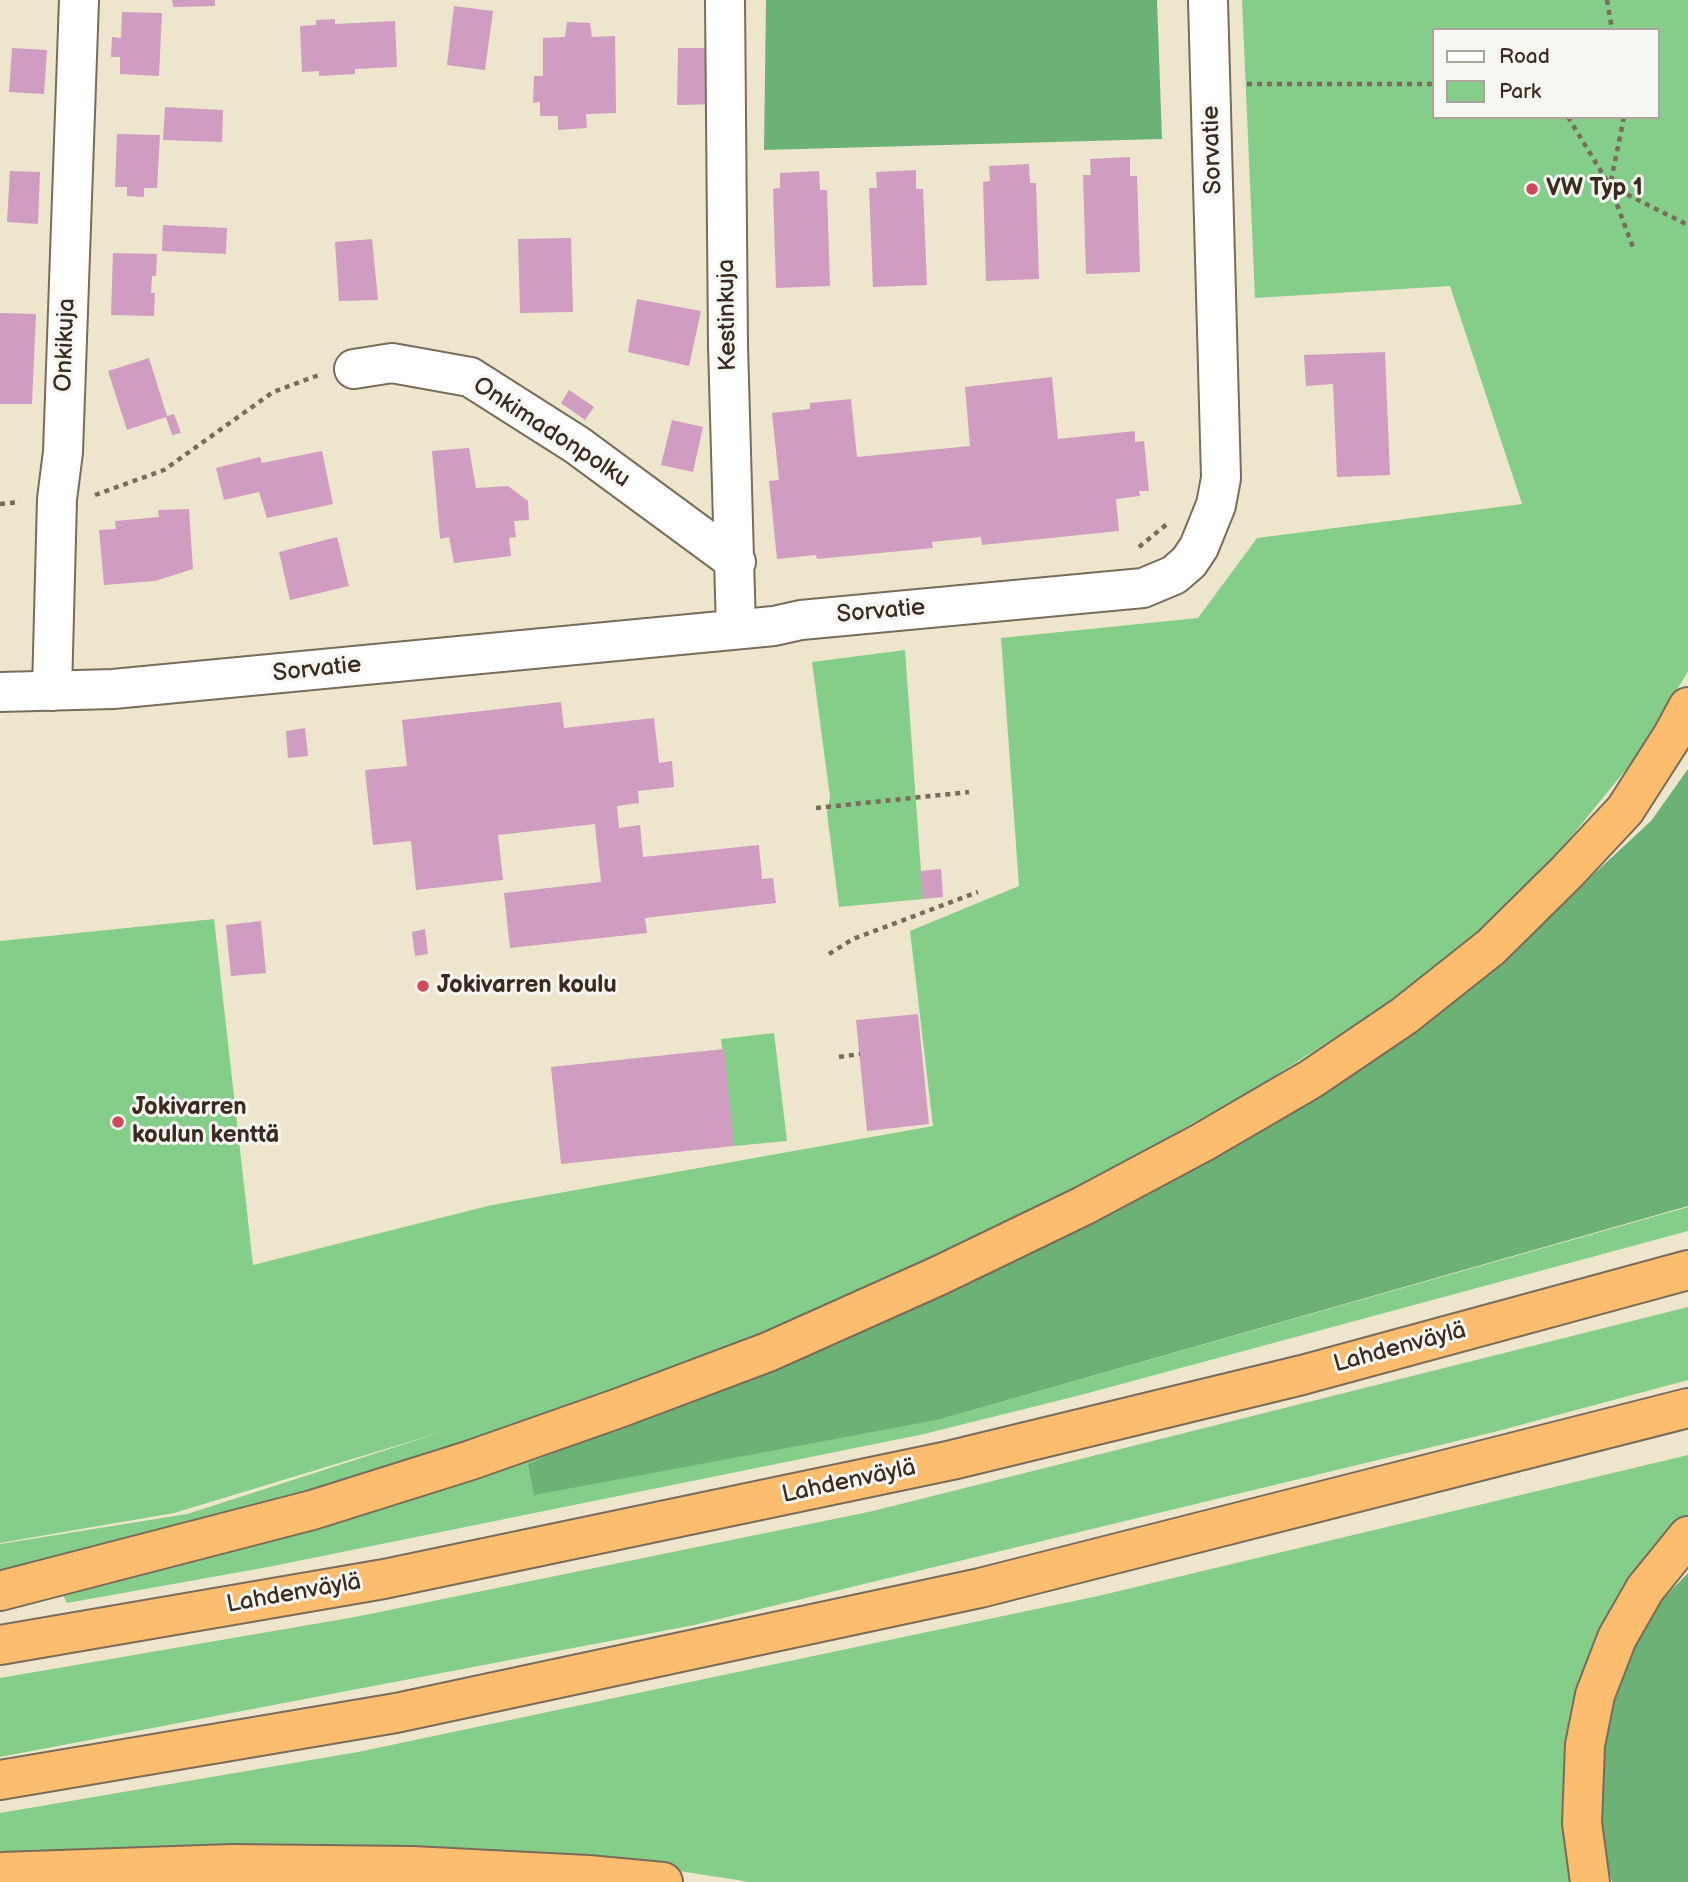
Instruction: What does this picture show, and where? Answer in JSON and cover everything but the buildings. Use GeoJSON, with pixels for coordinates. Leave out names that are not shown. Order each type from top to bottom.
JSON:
{"type":"FeatureCollection","features":[{"type":"Feature","properties":{"kind":"highway"},"geometry":{"type":"LineString","coordinates":[[0,1591],[312,1510],[471,1460],[607,1413],[768,1352],[937,1276],[1083,1206],[1203,1142],[1311,1079],[1404,1016],[1491,947],[1625,810],[1688,707]]}},
{"type":"Feature","properties":{"kind":"highway","name":"Lahdenväylä"},"geometry":{"type":"LineString","coordinates":[[0,1645],[384,1579],[952,1460],[1302,1374],[1688,1270]]}},
{"type":"Feature","properties":{"kind":"highway"},"geometry":{"type":"LineString","coordinates":[[0,1780],[396,1713],[966,1591],[1688,1408]]}},
{"type":"Feature","properties":{"kind":"highway"},"geometry":{"type":"LineString","coordinates":[[1590,1882],[1581,1823],[1585,1745],[1595,1695],[1616,1638],[1645,1589],[1688,1536]]}},
{"type":"Feature","properties":{"kind":"highway"},"geometry":{"type":"LineString","coordinates":[[0,1872],[232,1864],[412,1866],[588,1875],[663,1882]]}},
{"type":"Feature","properties":{"kind":"street","name":"Onkikuja"},"geometry":{"type":"LineString","coordinates":[[52,691],[57,499],[63,452],[79,0]]}},
{"type":"Feature","properties":{"kind":"street","name":"Kestinkuja"},"geometry":{"type":"LineString","coordinates":[[725,0],[728,345],[736,629]]}},
{"type":"Feature","properties":{"kind":"street","name":"Sorvatie"},"geometry":{"type":"LineString","coordinates":[[0,692],[134,688],[736,629],[801,620],[1143,588],[1174,575],[1189,562],[1199,547],[1216,505],[1221,478],[1208,0]]}},
{"type":"Feature","properties":{"kind":"street","name":"Onkimadonpolku"},"geometry":{"type":"LineString","coordinates":[[354,369],[392,363],[470,377],[516,409],[577,445],[736,562]]}},
{"type":"Feature","properties":{"kind":"path"},"geometry":{"type":"LineString","coordinates":[[1607,0],[1612,28]]}},
{"type":"Feature","properties":{"kind":"path"},"geometry":{"type":"LineString","coordinates":[[1245,84],[1432,84]]}},
{"type":"Feature","properties":{"kind":"path"},"geometry":{"type":"LineString","coordinates":[[1569,119],[1610,186],[1634,250]]}},
{"type":"Feature","properties":{"kind":"path"},"geometry":{"type":"LineString","coordinates":[[1610,186],[1624,119]]}},
{"type":"Feature","properties":{"kind":"path"},"geometry":{"type":"LineString","coordinates":[[1610,186],[1688,225]]}},
{"type":"Feature","properties":{"kind":"path"},"geometry":{"type":"LineString","coordinates":[[0,504],[102,494],[164,470],[273,391],[315,375],[354,369]]}},
{"type":"Feature","properties":{"kind":"path"},"geometry":{"type":"LineString","coordinates":[[1137,549],[1168,522]]}},
{"type":"Feature","properties":{"kind":"path"},"geometry":{"type":"LineString","coordinates":[[816,808],[969,792]]}},
{"type":"Feature","properties":{"kind":"path"},"geometry":{"type":"LineString","coordinates":[[829,954],[853,939],[978,892]]}},
{"type":"Feature","properties":{"kind":"path"},"geometry":{"type":"LineString","coordinates":[[839,1057],[860,1054]]}},
{"type":"Feature","properties":{"kind":"green space"},"geometry":{"type":"Polygon","coordinates":[[[766,0],[1157,0],[1162,139],[764,150],[766,0]]]}},
{"type":"Feature","properties":{"kind":"green space"},"geometry":{"type":"Polygon","coordinates":[[[1242,0],[1688,0],[1688,671],[1641,751],[1554,858],[1501,912],[1406,992],[1259,1086],[1105,1173],[874,1287],[724,1351],[519,1424],[217,1517],[0,1571],[0,1544],[187,1514],[445,1431],[174,1513],[0,1543],[0,941],[214,919],[253,1265],[492,1205],[933,1126],[910,931],[1019,886],[1001,638],[1198,618],[1257,538],[1522,504],[1450,286],[1255,298],[1242,0]]]}},
{"type":"Feature","properties":{"kind":"green space"},"geometry":{"type":"Polygon","coordinates":[[[905,650],[923,899],[839,907],[827,813],[830,797],[812,662],[905,650]]]}},
{"type":"Feature","properties":{"kind":"green space"},"geometry":{"type":"Polygon","coordinates":[[[1688,769],[1688,1206],[938,1420],[534,1495],[528,1464],[1117,1211],[1269,1124],[1377,1058],[1514,948],[1651,821],[1688,769]]]}},
{"type":"Feature","properties":{"kind":"green space"},"geometry":{"type":"Polygon","coordinates":[[[774,1033],[787,1141],[734,1146],[721,1039],[774,1033]]]}},
{"type":"Feature","properties":{"kind":"green space"},"geometry":{"type":"Polygon","coordinates":[[[1688,1207],[1688,1231],[1077,1396],[924,1434],[268,1567],[67,1603],[62,1593],[658,1409],[534,1494],[938,1420],[1688,1207]]]}},
{"type":"Feature","properties":{"kind":"green space"},"geometry":{"type":"Polygon","coordinates":[[[1688,1307],[1688,1380],[1494,1432],[694,1625],[0,1757],[0,1678],[355,1617],[873,1511],[1688,1307]]]}},
{"type":"Feature","properties":{"kind":"green space"},"geometry":{"type":"Polygon","coordinates":[[[1688,1455],[1688,1516],[1665,1539],[1603,1626],[1572,1882],[750,1882],[634,1864],[0,1860],[0,1813],[358,1752],[1098,1596],[1688,1455]]]}},
{"type":"Feature","properties":{"kind":"green space"},"geometry":{"type":"Polygon","coordinates":[[[1688,1573],[1688,1882],[1612,1882],[1602,1846],[1603,1759],[1612,1693],[1657,1605],[1688,1573]]]}},
{"type":"Feature","properties":{"kind":"place","name":"VW Typ 1"},"geometry":{"type":"Point","coordinates":[1532,189]}},
{"type":"Feature","properties":{"kind":"place","name":"Jokivarren koulu"},"geometry":{"type":"Point","coordinates":[423,986]}},
{"type":"Feature","properties":{"kind":"place","name":"Jokivarren koulun kenttä"},"geometry":{"type":"Point","coordinates":[118,1122]}}]}
